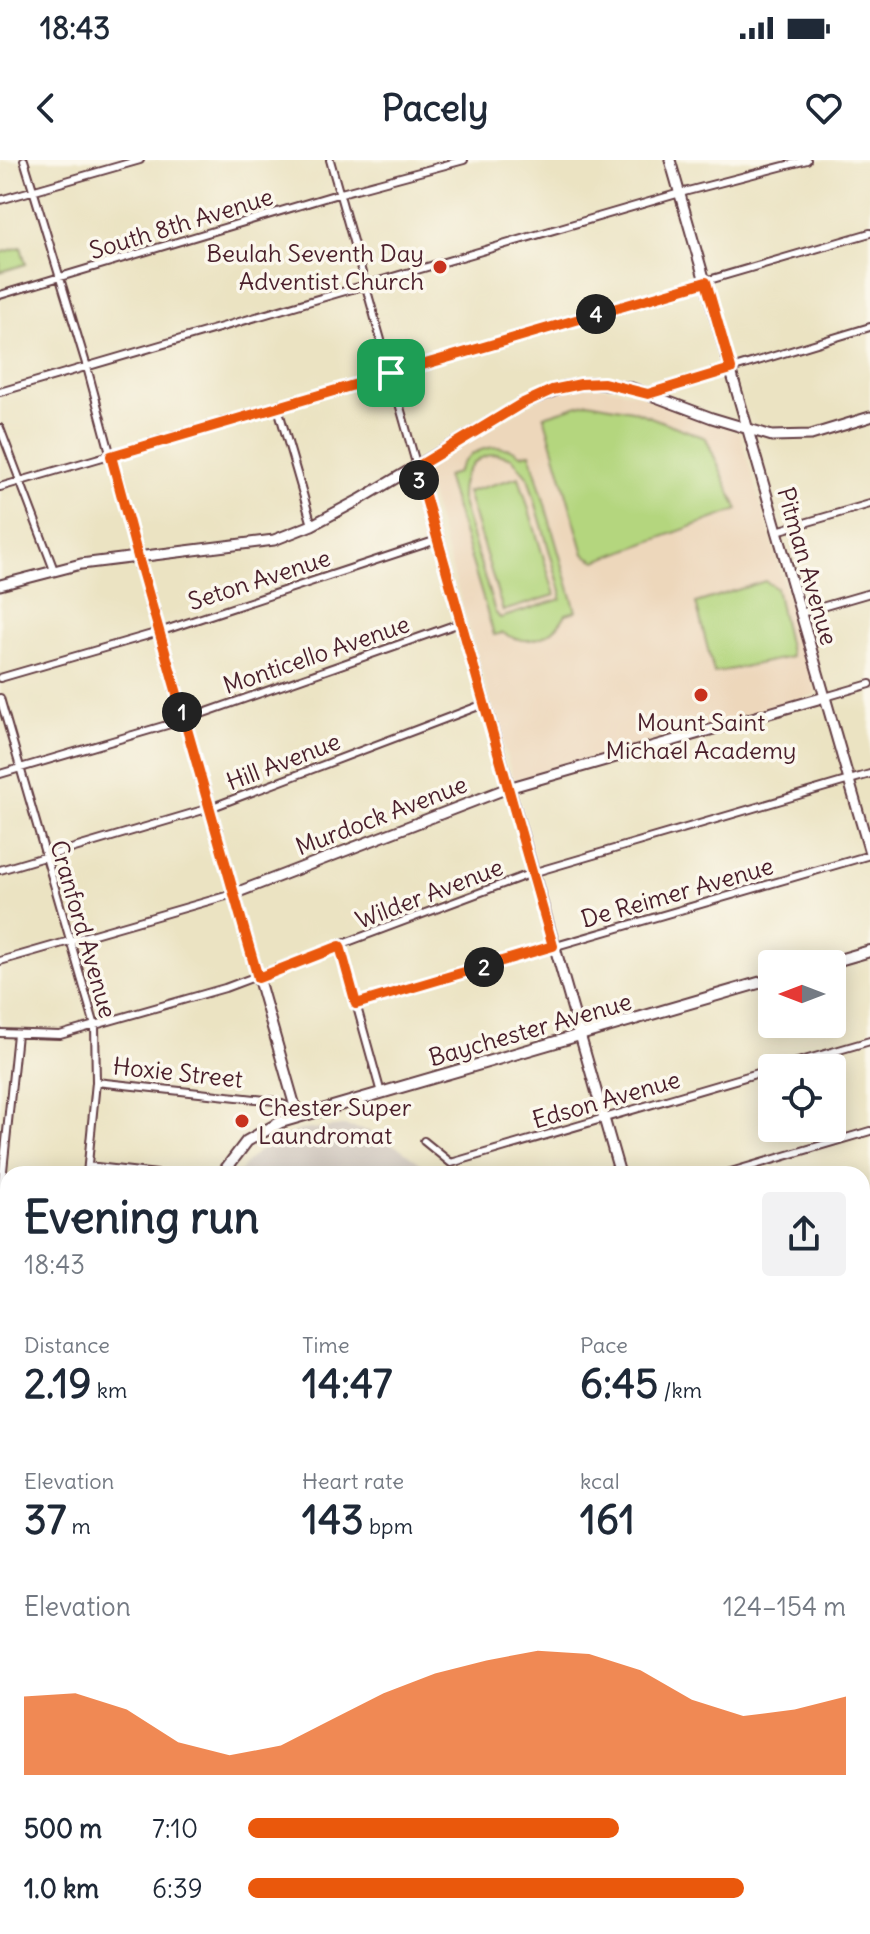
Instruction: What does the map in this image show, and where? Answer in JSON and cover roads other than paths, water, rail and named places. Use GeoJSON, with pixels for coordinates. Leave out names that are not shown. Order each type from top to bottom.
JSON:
{"type":"FeatureCollection","features":[{"type":"Feature","properties":{"kind":"main road"},"geometry":{"type":"LineString","coordinates":[[846,958],[870,951]]}},
{"type":"Feature","properties":{"kind":"main road","name":"Baychester Avenue"},"geometry":{"type":"LineString","coordinates":[[228,1166],[253,1137],[275,1124],[758,983]]}},
{"type":"Feature","properties":{"kind":"street"},"geometry":{"type":"LineString","coordinates":[[24,160],[87,367],[159,632],[298,1117]]}},
{"type":"Feature","properties":{"kind":"street"},"geometry":{"type":"LineString","coordinates":[[0,200],[140,160]]}},
{"type":"Feature","properties":{"kind":"street"},"geometry":{"type":"LineString","coordinates":[[330,160],[618,1166]]}},
{"type":"Feature","properties":{"kind":"street","name":"South 8th Avenue"},"geometry":{"type":"LineString","coordinates":[[0,295],[341,193],[464,160]]}},
{"type":"Feature","properties":{"kind":"street","name":"Pitman Avenue"},"geometry":{"type":"LineString","coordinates":[[670,160],[870,854]]}},
{"type":"Feature","properties":{"kind":"street"},"geometry":{"type":"LineString","coordinates":[[0,392],[680,193],[807,160]]}},
{"type":"Feature","properties":{"kind":"street"},"geometry":{"type":"LineString","coordinates":[[0,487],[870,233]]}},
{"type":"Feature","properties":{"kind":"street"},"geometry":{"type":"LineString","coordinates":[[648,394],[870,327]]}},
{"type":"Feature","properties":{"kind":"street"},"geometry":{"type":"LineString","coordinates":[[0,585],[54,570],[258,544],[312,525],[417,467],[521,404],[552,390],[581,384],[604,383],[648,394],[772,436],[794,437],[827,431],[870,417]]}},
{"type":"Feature","properties":{"kind":"street"},"geometry":{"type":"LineString","coordinates":[[278,408],[312,525]]}},
{"type":"Feature","properties":{"kind":"street"},"geometry":{"type":"LineString","coordinates":[[0,428],[54,570]]}},
{"type":"Feature","properties":{"kind":"street"},"geometry":{"type":"LineString","coordinates":[[777,531],[870,504]]}},
{"type":"Feature","properties":{"kind":"street","name":"Seton Avenue"},"geometry":{"type":"LineString","coordinates":[[0,678],[159,632],[437,540]]}},
{"type":"Feature","properties":{"kind":"street"},"geometry":{"type":"LineString","coordinates":[[801,613],[870,593]]}},
{"type":"Feature","properties":{"kind":"street","name":"Monticello Avenue"},"geometry":{"type":"LineString","coordinates":[[0,774],[184,720],[460,623]]}},
{"type":"Feature","properties":{"kind":"street","name":"Murdock Avenue"},"geometry":{"type":"LineString","coordinates":[[0,961],[233,894],[508,788],[870,684]]}},
{"type":"Feature","properties":{"kind":"street","name":"Cranford Avenue"},"geometry":{"type":"LineString","coordinates":[[0,698],[95,1026],[96,1082],[87,1166]]}},
{"type":"Feature","properties":{"kind":"street","name":"Hill Avenue"},"geometry":{"type":"LineString","coordinates":[[0,870],[210,808],[484,704]]}},
{"type":"Feature","properties":{"kind":"street","name":"Wilder Avenue"},"geometry":{"type":"LineString","coordinates":[[0,1033],[60,1035],[258,978],[532,873],[870,774]]}},
{"type":"Feature","properties":{"kind":"street","name":"De Reimer Avenue"},"geometry":{"type":"LineString","coordinates":[[356,1004],[870,854]]}},
{"type":"Feature","properties":{"kind":"street"},"geometry":{"type":"LineString","coordinates":[[340,946],[381,1093]]}},
{"type":"Feature","properties":{"kind":"street"},"geometry":{"type":"LineString","coordinates":[[3,1166],[17,1034]]}},
{"type":"Feature","properties":{"kind":"street","name":"Edson Avenue"},"geometry":{"type":"LineString","coordinates":[[825,1054],[870,1041]]}},
{"type":"Feature","properties":{"kind":"street","name":"Edson Avenue"},"geometry":{"type":"LineString","coordinates":[[424,1141],[451,1163],[758,1074]]}},
{"type":"Feature","properties":{"kind":"street","name":"Hoxie Street"},"geometry":{"type":"LineString","coordinates":[[96,1082],[275,1101],[287,1106],[298,1117]]}},
{"type":"Feature","properties":{"kind":"street"},"geometry":{"type":"LineString","coordinates":[[751,1166],[870,1131]]}},
{"type":"Feature","properties":{"kind":"place","name":"Beulah Seventh Day Adventist Church"},"geometry":{"type":"Point","coordinates":[440,267]}},
{"type":"Feature","properties":{"kind":"place","name":"Mount Saint Michael Academy"},"geometry":{"type":"Point","coordinates":[701,695]}},
{"type":"Feature","properties":{"kind":"place","name":"Chester Super Laundromat"},"geometry":{"type":"Point","coordinates":[242,1121]}}]}
